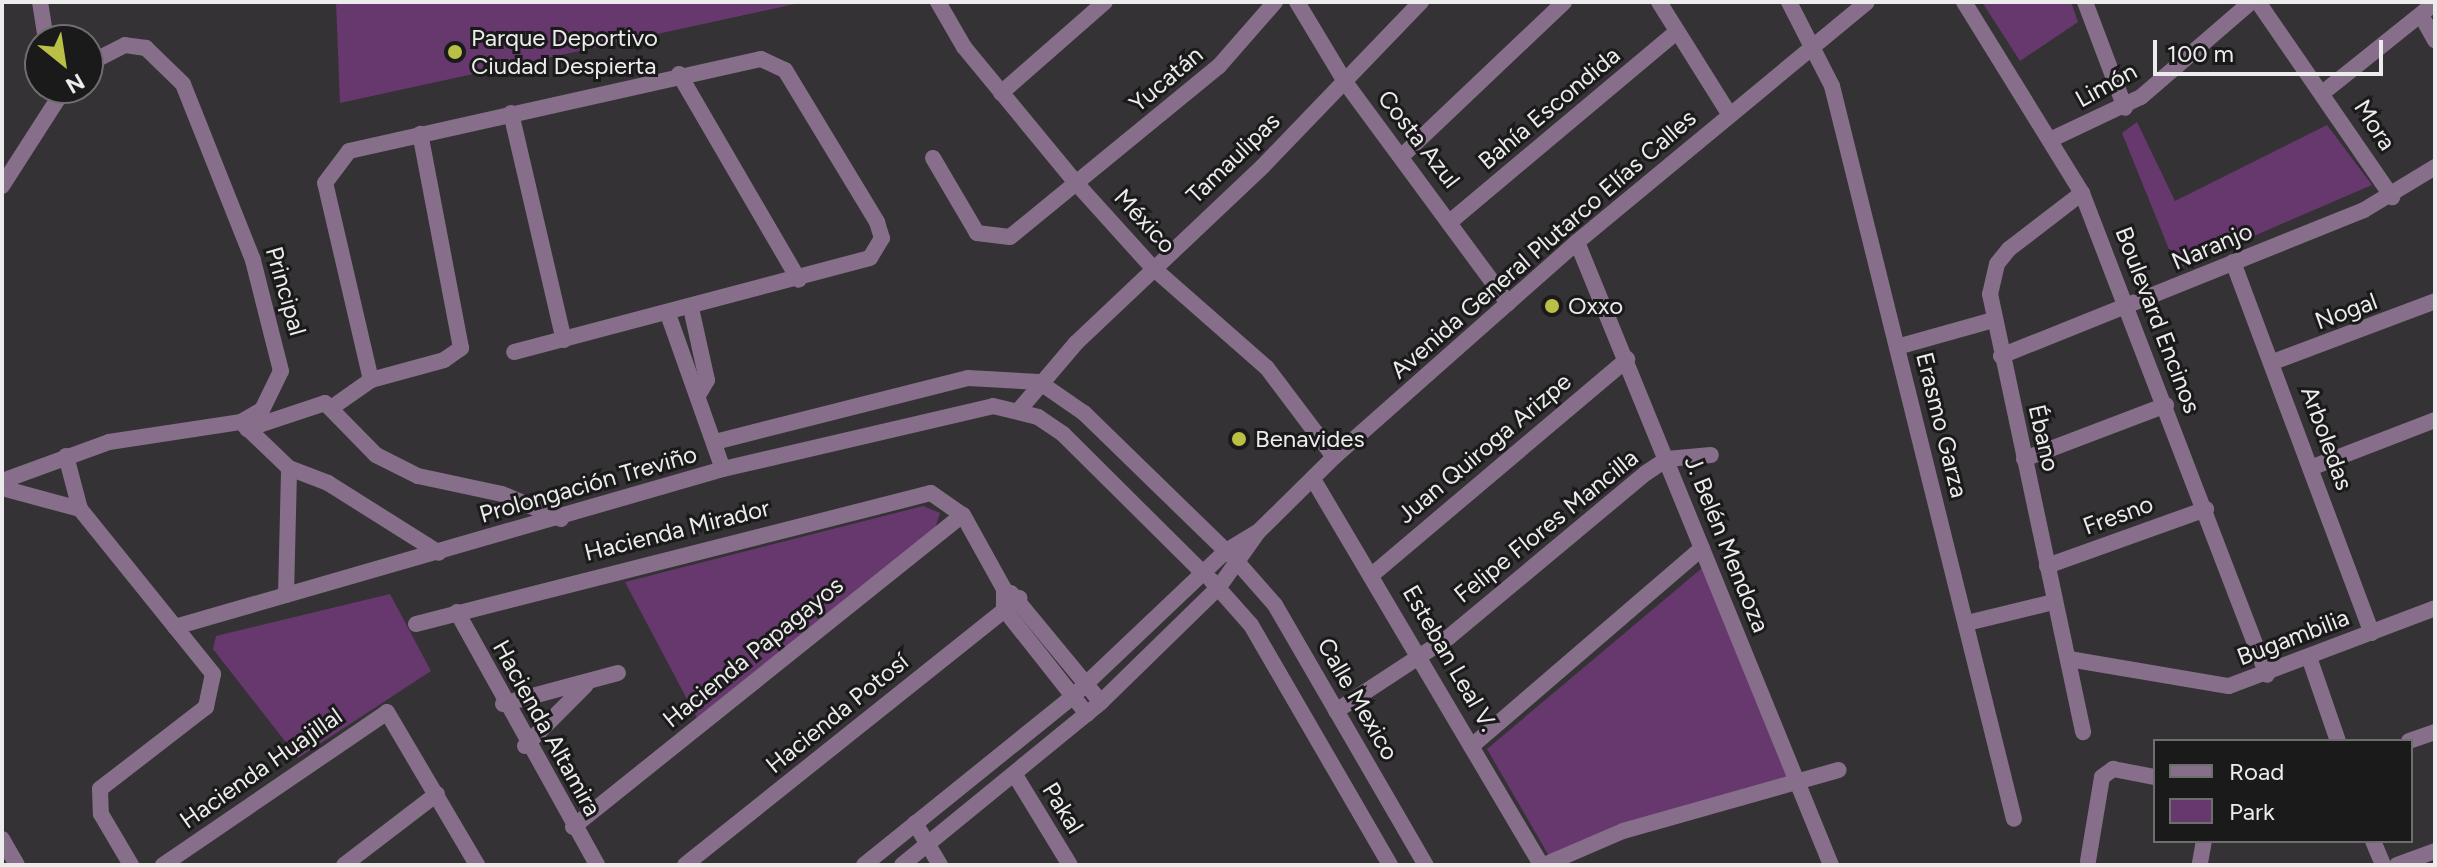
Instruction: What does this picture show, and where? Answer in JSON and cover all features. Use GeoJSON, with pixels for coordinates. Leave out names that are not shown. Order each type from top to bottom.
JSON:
{"type":"FeatureCollection","features":[{"type":"Feature","properties":{"kind":"street"},"geometry":{"type":"LineString","coordinates":[[40,2],[43,24]]}},
{"type":"Feature","properties":{"kind":"street","name":"México"},"geometry":{"type":"LineString","coordinates":[[938,2],[1001,93],[1077,184],[1152,267],[1267,368],[1334,457]]}},
{"type":"Feature","properties":{"kind":"street"},"geometry":{"type":"LineString","coordinates":[[1001,93],[1105,2]]}},
{"type":"Feature","properties":{"kind":"street","name":"Yucatán"},"geometry":{"type":"LineString","coordinates":[[933,158],[985,239],[1010,237],[1219,66],[1275,2]]}},
{"type":"Feature","properties":{"kind":"street","name":"Costa Azul"},"geometry":{"type":"LineString","coordinates":[[1297,2],[1345,82],[1403,155],[1508,303]]}},
{"type":"Feature","properties":{"kind":"street","name":"Tamaulipas"},"geometry":{"type":"LineString","coordinates":[[1152,267],[1345,82],[1421,2]]}},
{"type":"Feature","properties":{"kind":"street"},"geometry":{"type":"LineString","coordinates":[[1403,155],[1564,2]]}},
{"type":"Feature","properties":{"kind":"street"},"geometry":{"type":"LineString","coordinates":[[1659,2],[1730,115]]}},
{"type":"Feature","properties":{"kind":"street","name":"Erasmo Garza"},"geometry":{"type":"LineString","coordinates":[[1789,2],[1816,44],[1897,347],[2014,819]]}},
{"type":"Feature","properties":{"kind":"street","name":"Avenida General Plutarco Elías Calles"},"geometry":{"type":"LineString","coordinates":[[864,865],[1071,698],[1202,572],[1226,551],[1258,532],[1334,457],[1577,242],[1867,2]]}},
{"type":"Feature","properties":{"kind":"street","name":"Boulevard Encinos"},"geometry":{"type":"LineString","coordinates":[[1964,2],[2052,139],[2082,193],[2131,307],[2267,675]]}},
{"type":"Feature","properties":{"kind":"street"},"geometry":{"type":"LineString","coordinates":[[2085,2],[2125,108]]}},
{"type":"Feature","properties":{"kind":"street","name":"Limón"},"geometry":{"type":"LineString","coordinates":[[2052,139],[2125,108],[2251,2]]}},
{"type":"Feature","properties":{"kind":"street","name":"Mora"},"geometry":{"type":"LineString","coordinates":[[2258,2],[2325,91],[2392,197]]}},
{"type":"Feature","properties":{"kind":"street"},"geometry":{"type":"LineString","coordinates":[[2325,91],[2435,3]]}},
{"type":"Feature","properties":{"kind":"street"},"geometry":{"type":"LineString","coordinates":[[2421,15],[2435,40]]}},
{"type":"Feature","properties":{"kind":"street","name":"Bahía Escondida"},"geometry":{"type":"LineString","coordinates":[[1451,221],[1676,32]]}},
{"type":"Feature","properties":{"kind":"street","name":"Principal"},"geometry":{"type":"LineString","coordinates":[[104,56],[125,45],[146,48],[173,70],[199,121],[278,345],[276,390],[244,426]]}},
{"type":"Feature","properties":{"kind":"street"},"geometry":{"type":"LineString","coordinates":[[371,380],[325,183],[332,165],[349,151],[679,74],[775,61],[882,238],[860,264],[514,352]]}},
{"type":"Feature","properties":{"kind":"street"},"geometry":{"type":"LineString","coordinates":[[679,74],[799,280]]}},
{"type":"Feature","properties":{"kind":"street"},"geometry":{"type":"LineString","coordinates":[[2,186],[55,104]]}},
{"type":"Feature","properties":{"kind":"street"},"geometry":{"type":"LineString","coordinates":[[511,113],[564,340]]}},
{"type":"Feature","properties":{"kind":"street"},"geometry":{"type":"LineString","coordinates":[[334,406],[371,380],[444,360],[461,348],[420,134]]}},
{"type":"Feature","properties":{"kind":"street","name":"Naranjo"},"geometry":{"type":"LineString","coordinates":[[2001,356],[2131,307],[2392,197],[2435,167]]}},
{"type":"Feature","properties":{"kind":"street","name":"Ébano"},"geometry":{"type":"LineString","coordinates":[[2082,193],[1997,264],[1993,320],[2083,732]]}},
{"type":"Feature","properties":{"kind":"street","name":"J. Belén Mendoza"},"geometry":{"type":"LineString","coordinates":[[1577,242],[1831,865]]}},
{"type":"Feature","properties":{"kind":"street","name":"Arboledas"},"geometry":{"type":"LineString","coordinates":[[2233,262],[2313,467],[2372,633]]}},
{"type":"Feature","properties":{"kind":"street"},"geometry":{"type":"LineString","coordinates":[[1152,267],[1039,382],[1019,410],[1063,434],[1219,587],[1251,625],[1390,865]]}},
{"type":"Feature","properties":{"kind":"street","name":"Nogal"},"geometry":{"type":"LineString","coordinates":[[2273,362],[2435,301]]}},
{"type":"Feature","properties":{"kind":"street"},"geometry":{"type":"LineString","coordinates":[[691,308],[707,380],[699,394]]}},
{"type":"Feature","properties":{"kind":"street"},"geometry":{"type":"LineString","coordinates":[[668,314],[688,384],[699,394],[723,469]]}},
{"type":"Feature","properties":{"kind":"street"},"geometry":{"type":"LineString","coordinates":[[1897,347],[1993,320]]}},
{"type":"Feature","properties":{"kind":"street","name":"Juan Quiroga Arizpe"},"geometry":{"type":"LineString","coordinates":[[1373,574],[1627,359]]}},
{"type":"Feature","properties":{"kind":"street","name":"Prolongación Treviño"},"geometry":{"type":"LineString","coordinates":[[715,442],[932,384],[999,376],[1039,382],[1084,413],[1226,551]]}},
{"type":"Feature","properties":{"kind":"street"},"geometry":{"type":"LineString","coordinates":[[2,481],[109,442],[244,426],[317,403],[334,406],[376,455],[418,476],[502,494],[561,519]]}},
{"type":"Feature","properties":{"kind":"street"},"geometry":{"type":"LineString","coordinates":[[2024,459],[2166,405]]}},
{"type":"Feature","properties":{"kind":"street","name":"Prolongación Treviño"},"geometry":{"type":"LineString","coordinates":[[175,627],[561,519],[723,469],[937,414],[1019,410]]}},
{"type":"Feature","properties":{"kind":"street"},"geometry":{"type":"LineString","coordinates":[[2313,467],[2435,420]]}},
{"type":"Feature","properties":{"kind":"street"},"geometry":{"type":"LineString","coordinates":[[244,426],[289,468],[328,483],[439,553]]}},
{"type":"Feature","properties":{"kind":"street"},"geometry":{"type":"LineString","coordinates":[[1667,459],[1711,455]]}},
{"type":"Feature","properties":{"kind":"street"},"geometry":{"type":"LineString","coordinates":[[66,456],[80,509],[213,674],[213,695],[100,789],[101,814],[131,865]]}},
{"type":"Feature","properties":{"kind":"street","name":"Felipe Flores Mancilla"},"geometry":{"type":"LineString","coordinates":[[1336,711],[1422,657],[1667,459]]}},
{"type":"Feature","properties":{"kind":"street"},"geometry":{"type":"LineString","coordinates":[[286,595],[289,468]]}},
{"type":"Feature","properties":{"kind":"street","name":"Esteban Leal V."},"geometry":{"type":"LineString","coordinates":[[1313,479],[1373,574],[1543,865]]}},
{"type":"Feature","properties":{"kind":"street"},"geometry":{"type":"LineString","coordinates":[[2,488],[80,509]]}},
{"type":"Feature","properties":{"kind":"street","name":"Hacienda Mirador"},"geometry":{"type":"LineString","coordinates":[[416,624],[920,493],[951,501],[963,515]]}},
{"type":"Feature","properties":{"kind":"street","name":"Fresno"},"geometry":{"type":"LineString","coordinates":[[2047,566],[2206,509]]}},
{"type":"Feature","properties":{"kind":"street"},"geometry":{"type":"LineString","coordinates":[[963,515],[1004,589],[1004,609],[1071,698],[1087,714]]}},
{"type":"Feature","properties":{"kind":"street","name":"Hacienda Papagayos"},"geometry":{"type":"LineString","coordinates":[[573,827],[963,515]]}},
{"type":"Feature","properties":{"kind":"street","name":"Avenida General Plutarco Elías Calles"},"geometry":{"type":"LineString","coordinates":[[902,865],[1101,702],[1219,587],[1240,563],[1258,532]]}},
{"type":"Feature","properties":{"kind":"street"},"geometry":{"type":"LineString","coordinates":[[1473,745],[1702,548]]}},
{"type":"Feature","properties":{"kind":"street","name":"Calle Mexico"},"geometry":{"type":"LineString","coordinates":[[1226,551],[1275,605],[1426,865]]}},
{"type":"Feature","properties":{"kind":"street"},"geometry":{"type":"LineString","coordinates":[[1004,589],[1020,598],[1101,702]]}},
{"type":"Feature","properties":{"kind":"street","name":"Hacienda Potosí"},"geometry":{"type":"LineString","coordinates":[[685,865],[1020,598]]}},
{"type":"Feature","properties":{"kind":"street"},"geometry":{"type":"LineString","coordinates":[[1967,623],[2054,602]]}},
{"type":"Feature","properties":{"kind":"street","name":"Bugambilia"},"geometry":{"type":"LineString","coordinates":[[2069,659],[2210,686],[2267,675],[2435,608]]}},
{"type":"Feature","properties":{"kind":"street","name":"Hacienda Altamira"},"geometry":{"type":"LineString","coordinates":[[457,612],[525,746],[597,865]]}},
{"type":"Feature","properties":{"kind":"street"},"geometry":{"type":"LineString","coordinates":[[2309,657],[2337,739]]}},
{"type":"Feature","properties":{"kind":"street"},"geometry":{"type":"LineString","coordinates":[[503,704],[618,673]]}},
{"type":"Feature","properties":{"kind":"street"},"geometry":{"type":"LineString","coordinates":[[525,746],[589,682]]}},
{"type":"Feature","properties":{"kind":"street","name":"Hacienda Huajillal"},"geometry":{"type":"LineString","coordinates":[[163,865],[387,712],[437,794]]}},
{"type":"Feature","properties":{"kind":"street"},"geometry":{"type":"LineString","coordinates":[[2413,740],[2435,732]]}},
{"type":"Feature","properties":{"kind":"street"},"geometry":{"type":"LineString","coordinates":[[1543,865],[1623,831],[1839,770]]}},
{"type":"Feature","properties":{"kind":"street"},"geometry":{"type":"LineString","coordinates":[[2088,861],[2106,771],[2153,777]]}},
{"type":"Feature","properties":{"kind":"street","name":"Pakal"},"geometry":{"type":"LineString","coordinates":[[1015,775],[1070,865]]}},
{"type":"Feature","properties":{"kind":"street"},"geometry":{"type":"LineString","coordinates":[[344,865],[437,794],[477,865]]}},
{"type":"Feature","properties":{"kind":"street"},"geometry":{"type":"LineString","coordinates":[[915,823],[940,865]]}},
{"type":"Feature","properties":{"kind":"street"},"geometry":{"type":"LineString","coordinates":[[2200,863],[2204,843]]}},
{"type":"Feature","properties":{"kind":"street"},"geometry":{"type":"LineString","coordinates":[[2374,843],[2383,865]]}},
{"type":"Feature","properties":{"kind":"street"},"geometry":{"type":"LineString","coordinates":[[2397,865],[2435,851]]}},
{"type":"Feature","properties":{"kind":"green space","name":"Parque Deportivo Ciudad Despierta"},"geometry":{"type":"Polygon","coordinates":[[[336,2],[804,2],[340,103],[336,2]]]}},
{"type":"Feature","properties":{"kind":"green space"},"geometry":{"type":"Polygon","coordinates":[[[1982,2],[2071,2],[2078,22],[2020,61],[1982,2]]]}},
{"type":"Feature","properties":{"kind":"green space"},"geometry":{"type":"Polygon","coordinates":[[[2137,122],[2175,201],[2327,125],[2372,185],[2177,269],[2122,133],[2137,122]]]}},
{"type":"Feature","properties":{"kind":"green space"},"geometry":{"type":"Polygon","coordinates":[[[923,506],[940,513],[935,528],[697,718],[625,582],[923,506]]]}},
{"type":"Feature","properties":{"kind":"green space"},"geometry":{"type":"Polygon","coordinates":[[[1702,568],[1788,779],[1549,856],[1487,749],[1702,568]]]}},
{"type":"Feature","properties":{"kind":"green space"},"geometry":{"type":"Polygon","coordinates":[[[390,594],[431,671],[298,758],[213,649],[216,636],[390,594]]]}},
{"type":"Feature","properties":{"kind":"place","name":"Parque Deportivo Ciudad Despierta"},"geometry":{"type":"Point","coordinates":[455,52]}},
{"type":"Feature","properties":{"kind":"place","name":"Oxxo"},"geometry":{"type":"Point","coordinates":[1552,306]}},
{"type":"Feature","properties":{"kind":"place","name":"Benavides"},"geometry":{"type":"Point","coordinates":[1239,439]}}]}
